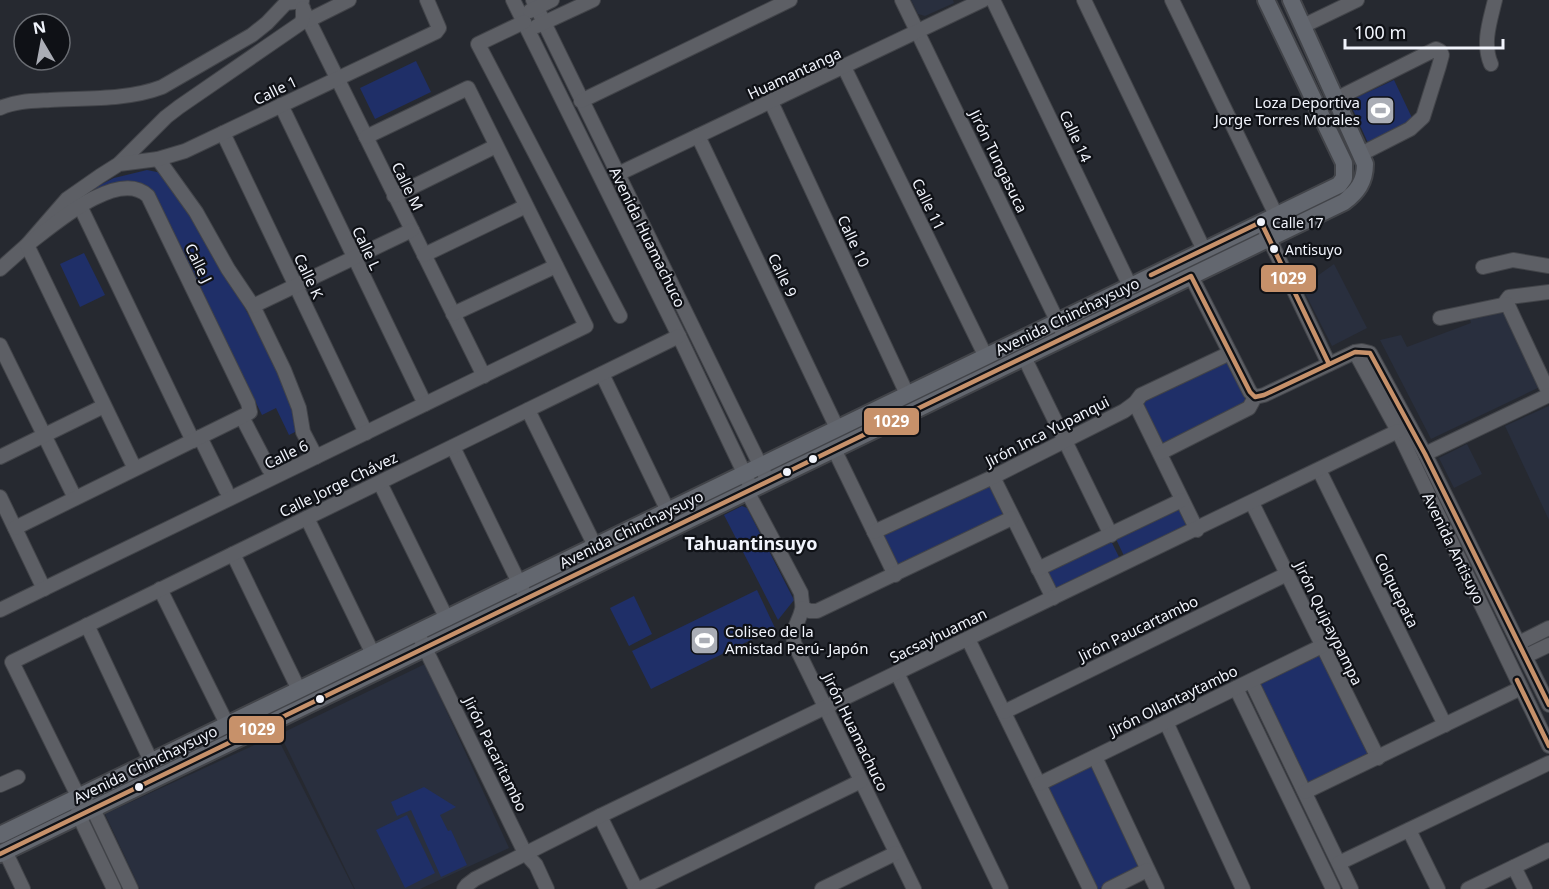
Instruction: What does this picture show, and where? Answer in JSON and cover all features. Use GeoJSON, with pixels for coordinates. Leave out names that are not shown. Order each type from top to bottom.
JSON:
{"type":"FeatureCollection","features":[{"type":"Feature","properties":{"kind":"main road"},"geometry":{"type":"LineString","coordinates":[[1266,0],[1344,163],[1346,172],[1339,185],[1268,219]]}},
{"type":"Feature","properties":{"kind":"main road"},"geometry":{"type":"LineString","coordinates":[[1269,238],[1344,202],[1361,185],[1365,174],[1362,154],[1291,0]]}},
{"type":"Feature","properties":{"kind":"main road","name":"Avenida Chinchaysuyo"},"geometry":{"type":"LineString","coordinates":[[2,847],[78,796],[374,654],[422,640],[447,618],[523,591],[595,546],[1268,219]]}},
{"type":"Feature","properties":{"kind":"main road","name":"Avenida Chinchaysuyo"},"geometry":{"type":"LineString","coordinates":[[2,847],[86,812],[422,640],[523,591],[749,490],[1269,238]]}},
{"type":"Feature","properties":{"kind":"street"},"geometry":{"type":"LineString","coordinates":[[0,108],[25,101],[140,94],[162,87],[252,35],[286,3],[304,8],[349,0]]}},
{"type":"Feature","properties":{"kind":"street","name":"Calle 1"},"geometry":{"type":"LineString","coordinates":[[119,164],[158,159],[185,152],[436,32],[439,28],[427,0]]}},
{"type":"Feature","properties":{"kind":"street","name":"Avenida Huamachuco"},"geometry":{"type":"LineString","coordinates":[[513,0],[679,336],[744,473],[749,490]]}},
{"type":"Feature","properties":{"kind":"street"},"geometry":{"type":"LineString","coordinates":[[524,23],[535,4],[552,0]]}},
{"type":"Feature","properties":{"kind":"street"},"geometry":{"type":"LineString","coordinates":[[593,0],[544,23],[524,23],[478,44],[620,316]]}},
{"type":"Feature","properties":{"kind":"street"},"geometry":{"type":"LineString","coordinates":[[581,101],[790,0]]}},
{"type":"Feature","properties":{"kind":"street","name":"Jirón Tungasuca"},"geometry":{"type":"LineString","coordinates":[[902,0],[1065,337]]}},
{"type":"Feature","properties":{"kind":"street","name":"Huamantanga"},"geometry":{"type":"LineString","coordinates":[[618,174],[984,0]]}},
{"type":"Feature","properties":{"kind":"street","name":"Calle 14"},"geometry":{"type":"LineString","coordinates":[[993,0],[1130,286]]}},
{"type":"Feature","properties":{"kind":"street"},"geometry":{"type":"LineString","coordinates":[[1084,0],[1204,250]]}},
{"type":"Feature","properties":{"kind":"street"},"geometry":{"type":"LineString","coordinates":[[1172,0],[1268,219],[1269,238],[1329,364]]}},
{"type":"Feature","properties":{"kind":"street"},"geometry":{"type":"LineString","coordinates":[[1303,26],[1357,0]]}},
{"type":"Feature","properties":{"kind":"street"},"geometry":{"type":"LineString","coordinates":[[1491,64],[1486,44],[1494,0]]}},
{"type":"Feature","properties":{"kind":"street","name":"Avenida Huamachuco"},"geometry":{"type":"LineString","coordinates":[[535,4],[768,481]]}},
{"type":"Feature","properties":{"kind":"street","name":"Calle M"},"geometry":{"type":"LineString","coordinates":[[304,8],[484,376]]}},
{"type":"Feature","properties":{"kind":"street","name":"Calle 1"},"geometry":{"type":"LineString","coordinates":[[0,269],[27,245],[67,200],[119,164],[179,107],[301,22],[304,8]]}},
{"type":"Feature","properties":{"kind":"street"},"geometry":{"type":"LineString","coordinates":[[1335,99],[1436,49],[1442,55],[1422,117],[1410,129],[1362,154]]}},
{"type":"Feature","properties":{"kind":"street","name":"Calle 11"},"geometry":{"type":"LineString","coordinates":[[844,68],[985,355]]}},
{"type":"Feature","properties":{"kind":"street"},"geometry":{"type":"LineString","coordinates":[[366,137],[468,88],[556,266],[453,314]]}},
{"type":"Feature","properties":{"kind":"street","name":"Calle 10"},"geometry":{"type":"LineString","coordinates":[[771,102],[907,394]]}},
{"type":"Feature","properties":{"kind":"street","name":"Calle L"},"geometry":{"type":"LineString","coordinates":[[281,105],[425,405]]}},
{"type":"Feature","properties":{"kind":"street","name":"Calle K"},"geometry":{"type":"LineString","coordinates":[[223,134],[366,433]]}},
{"type":"Feature","properties":{"kind":"street","name":"Calle 9"},"geometry":{"type":"LineString","coordinates":[[698,136],[837,428]]}},
{"type":"Feature","properties":{"kind":"street"},"geometry":{"type":"LineString","coordinates":[[394,196],[496,146]]}},
{"type":"Feature","properties":{"kind":"street"},"geometry":{"type":"LineString","coordinates":[[158,159],[196,212],[228,269],[253,306],[284,370],[299,408],[303,432],[316,457]]}},
{"type":"Feature","properties":{"kind":"street","name":"Calle J"},"geometry":{"type":"LineString","coordinates":[[80,206],[98,195],[117,190],[135,190],[148,196],[248,404],[246,414]]}},
{"type":"Feature","properties":{"kind":"street"},"geometry":{"type":"LineString","coordinates":[[135,469],[27,245],[80,206],[196,439],[226,490]]}},
{"type":"Feature","properties":{"kind":"street"},"geometry":{"type":"LineString","coordinates":[[424,255],[526,206]]}},
{"type":"Feature","properties":{"kind":"street"},"geometry":{"type":"LineString","coordinates":[[253,306],[412,230]]}},
{"type":"Feature","properties":{"kind":"street"},"geometry":{"type":"LineString","coordinates":[[1483,267],[1513,260],[1549,266]]}},
{"type":"Feature","properties":{"kind":"street","name":"Calle 6"},"geometry":{"type":"LineString","coordinates":[[0,610],[586,326],[556,266]]}},
{"type":"Feature","properties":{"kind":"street"},"geometry":{"type":"LineString","coordinates":[[1191,276],[1250,392],[1255,397]]}},
{"type":"Feature","properties":{"kind":"street"},"geometry":{"type":"LineString","coordinates":[[1440,318],[1549,292]]}},
{"type":"Feature","properties":{"kind":"street"},"geometry":{"type":"LineString","coordinates":[[1425,454],[1549,394],[1508,301]]}},
{"type":"Feature","properties":{"kind":"street","name":"Calle Jorge Chávez"},"geometry":{"type":"LineString","coordinates":[[78,796],[12,662],[679,336]]}},
{"type":"Feature","properties":{"kind":"street"},"geometry":{"type":"LineString","coordinates":[[0,345],[75,498]]}},
{"type":"Feature","properties":{"kind":"street"},"geometry":{"type":"LineString","coordinates":[[1160,453],[1249,408],[1255,397],[1264,395],[1355,352]]}},
{"type":"Feature","properties":{"kind":"street","name":"Avenida Antisuyo"},"geometry":{"type":"LineString","coordinates":[[1549,705],[1425,454],[1372,355],[1366,352],[1355,352],[1398,431],[1549,746]]}},
{"type":"Feature","properties":{"kind":"street","name":"Jirón Inca Yupanqui"},"geometry":{"type":"LineString","coordinates":[[874,532],[1065,441],[1124,411],[1141,395],[1230,353]]}},
{"type":"Feature","properties":{"kind":"street"},"geometry":{"type":"LineString","coordinates":[[1024,357],[1111,535]]}},
{"type":"Feature","properties":{"kind":"street"},"geometry":{"type":"LineString","coordinates":[[602,374],[668,511]]}},
{"type":"Feature","properties":{"kind":"street"},"geometry":{"type":"LineString","coordinates":[[1135,403],[1197,530]]}},
{"type":"Feature","properties":{"kind":"street"},"geometry":{"type":"LineString","coordinates":[[0,457],[104,406]]}},
{"type":"Feature","properties":{"kind":"street"},"geometry":{"type":"LineString","coordinates":[[528,410],[595,546]]}},
{"type":"Feature","properties":{"kind":"street"},"geometry":{"type":"LineString","coordinates":[[15,528],[246,414],[269,469]]}},
{"type":"Feature","properties":{"kind":"street","name":"Sacsayhuaman"},"geometry":{"type":"LineString","coordinates":[[464,889],[475,879],[600,816],[1197,530],[1398,431]]}},
{"type":"Feature","properties":{"kind":"street"},"geometry":{"type":"LineString","coordinates":[[453,447],[523,591]]}},
{"type":"Feature","properties":{"kind":"street"},"geometry":{"type":"LineString","coordinates":[[834,449],[895,575]]}},
{"type":"Feature","properties":{"kind":"street","name":"Colquepata"},"geometry":{"type":"LineString","coordinates":[[1319,470],[1445,725]]}},
{"type":"Feature","properties":{"kind":"street"},"geometry":{"type":"LineString","coordinates":[[993,477],[1053,598]]}},
{"type":"Feature","properties":{"kind":"street"},"geometry":{"type":"LineString","coordinates":[[380,483],[447,618]]}},
{"type":"Feature","properties":{"kind":"street"},"geometry":{"type":"LineString","coordinates":[[749,490],[801,593],[803,608],[810,611],[817,611],[1012,518]]}},
{"type":"Feature","properties":{"kind":"street"},"geometry":{"type":"LineString","coordinates":[[0,497],[44,589]]}},
{"type":"Feature","properties":{"kind":"street"},"geometry":{"type":"LineString","coordinates":[[1038,569],[1182,500]]}},
{"type":"Feature","properties":{"kind":"street","name":"Jirón Quipaypampa"},"geometry":{"type":"LineString","coordinates":[[1252,502],[1378,758]]}},
{"type":"Feature","properties":{"kind":"street"},"geometry":{"type":"LineString","coordinates":[[307,518],[374,654]]}},
{"type":"Feature","properties":{"kind":"street"},"geometry":{"type":"LineString","coordinates":[[234,554],[298,690]]}},
{"type":"Feature","properties":{"kind":"street","name":"Jirón Paucartambo"},"geometry":{"type":"LineString","coordinates":[[1004,712],[1287,574]]}},
{"type":"Feature","properties":{"kind":"street"},"geometry":{"type":"LineString","coordinates":[[160,590],[226,724]]}},
{"type":"Feature","properties":{"kind":"street","name":"Jirón Huamachuco"},"geometry":{"type":"LineString","coordinates":[[803,608],[795,625],[794,643],[914,889]]}},
{"type":"Feature","properties":{"kind":"street"},"geometry":{"type":"LineString","coordinates":[[87,625],[151,761]]}},
{"type":"Feature","properties":{"kind":"street"},"geometry":{"type":"LineString","coordinates":[[1519,643],[1549,628]]}},
{"type":"Feature","properties":{"kind":"street"},"geometry":{"type":"LineString","coordinates":[[968,639],[1089,889]]}},
{"type":"Feature","properties":{"kind":"street","name":"Jirón Pacaritambo"},"geometry":{"type":"LineString","coordinates":[[422,640],[525,853],[536,865],[547,889]]}},
{"type":"Feature","properties":{"kind":"street"},"geometry":{"type":"LineString","coordinates":[[1526,656],[1549,645]]}},
{"type":"Feature","properties":{"kind":"street","name":"Jirón Ollantaytambo"},"geometry":{"type":"LineString","coordinates":[[1039,784],[1322,646]]}},
{"type":"Feature","properties":{"kind":"street"},"geometry":{"type":"LineString","coordinates":[[897,673],[1001,889]]}},
{"type":"Feature","properties":{"kind":"street"},"geometry":{"type":"LineString","coordinates":[[1251,681],[1351,889]]}},
{"type":"Feature","properties":{"kind":"street"},"geometry":{"type":"LineString","coordinates":[[1236,688],[1333,889]]}},
{"type":"Feature","properties":{"kind":"street"},"geometry":{"type":"LineString","coordinates":[[1305,792],[1521,688]]}},
{"type":"Feature","properties":{"kind":"street"},"geometry":{"type":"LineString","coordinates":[[1166,722],[1243,889]]}},
{"type":"Feature","properties":{"kind":"street"},"geometry":{"type":"LineString","coordinates":[[1095,757],[1157,889]]}},
{"type":"Feature","properties":{"kind":"street"},"geometry":{"type":"LineString","coordinates":[[1339,863],[1549,763]]}},
{"type":"Feature","properties":{"kind":"street"},"geometry":{"type":"LineString","coordinates":[[0,785],[18,777]]}},
{"type":"Feature","properties":{"kind":"street"},"geometry":{"type":"LineString","coordinates":[[600,816],[638,889],[861,781]]}},
{"type":"Feature","properties":{"kind":"street"},"geometry":{"type":"LineString","coordinates":[[78,796],[131,889]]}},
{"type":"Feature","properties":{"kind":"street"},"geometry":{"type":"LineString","coordinates":[[86,812],[114,889]]}},
{"type":"Feature","properties":{"kind":"street"},"geometry":{"type":"LineString","coordinates":[[1409,830],[1438,889]]}},
{"type":"Feature","properties":{"kind":"street"},"geometry":{"type":"LineString","coordinates":[[2,847],[23,889]]}},
{"type":"Feature","properties":{"kind":"street"},"geometry":{"type":"LineString","coordinates":[[1468,889],[1549,850]]}},
{"type":"Feature","properties":{"kind":"street"},"geometry":{"type":"LineString","coordinates":[[825,888],[896,853]]}},
{"type":"Feature","properties":{"kind":"street"},"geometry":{"type":"LineString","coordinates":[[1514,867],[1525,889]]}},
{"type":"Feature","properties":{"kind":"street"},"geometry":{"type":"LineString","coordinates":[[1109,889],[1147,870]]}},
{"type":"Feature","properties":{"kind":"shaded area"},"geometry":{"type":"Polygon","coordinates":[[[911,0],[953,0],[954,3],[925,16],[918,14],[911,0]]]}},
{"type":"Feature","properties":{"kind":"shaded area"},"geometry":{"type":"Polygon","coordinates":[[[416,61],[431,92],[375,119],[360,88],[416,61]]]}},
{"type":"Feature","properties":{"kind":"shaded area","name":"Loza Deportiva Jorge Torres Morales"},"geometry":{"type":"Polygon","coordinates":[[[1394,80],[1414,122],[1368,143],[1349,101],[1394,80]]]}},
{"type":"Feature","properties":{"kind":"shaded area"},"geometry":{"type":"Polygon","coordinates":[[[147,170],[162,173],[196,221],[247,312],[292,401],[297,431],[289,435],[276,408],[262,415],[154,194],[144,186],[96,192],[94,188],[114,178],[147,170]]]}},
{"type":"Feature","properties":{"kind":"shaded area"},"geometry":{"type":"Polygon","coordinates":[[[84,253],[105,295],[80,307],[60,264],[84,253]]]}},
{"type":"Feature","properties":{"kind":"shaded area"},"geometry":{"type":"Polygon","coordinates":[[[1334,264],[1367,328],[1332,346],[1302,287],[1334,264]]]}},
{"type":"Feature","properties":{"kind":"shaded area"},"geometry":{"type":"Polygon","coordinates":[[[1503,308],[1542,386],[1431,439],[1380,340],[1401,335],[1407,347],[1471,323],[1470,319],[1503,308]]]}},
{"type":"Feature","properties":{"kind":"shaded area"},"geometry":{"type":"Polygon","coordinates":[[[1228,358],[1251,404],[1162,447],[1139,401],[1228,358]]]}},
{"type":"Feature","properties":{"kind":"shaded area"},"geometry":{"type":"Polygon","coordinates":[[[1549,406],[1549,520],[1505,426],[1549,406]]]}},
{"type":"Feature","properties":{"kind":"shaded area"},"geometry":{"type":"Polygon","coordinates":[[[1467,444],[1482,474],[1454,488],[1439,458],[1467,444]]]}},
{"type":"Feature","properties":{"kind":"shaded area"},"geometry":{"type":"Polygon","coordinates":[[[991,480],[1009,517],[896,571],[878,533],[991,480]]]}},
{"type":"Feature","properties":{"kind":"shaded area"},"geometry":{"type":"Polygon","coordinates":[[[1181,504],[1192,528],[1126,560],[1115,537],[1181,504]]]}},
{"type":"Feature","properties":{"kind":"shaded area"},"geometry":{"type":"Polygon","coordinates":[[[742,506],[747,508],[794,600],[778,620],[724,515],[742,506]]]}},
{"type":"Feature","properties":{"kind":"shaded area"},"geometry":{"type":"Polygon","coordinates":[[[1110,539],[1121,561],[1055,593],[1044,570],[1110,539]]]}},
{"type":"Feature","properties":{"kind":"shaded area","name":"Coliseo de la Amistad Perú- Japón"},"geometry":{"type":"Polygon","coordinates":[[[757,590],[775,628],[651,689],[632,651],[757,590]]]}},
{"type":"Feature","properties":{"kind":"shaded area"},"geometry":{"type":"Polygon","coordinates":[[[634,596],[652,634],[629,646],[610,608],[634,596]]]}},
{"type":"Feature","properties":{"kind":"shaded area"},"geometry":{"type":"Polygon","coordinates":[[[1320,652],[1371,755],[1307,786],[1257,683],[1320,652]]]}},
{"type":"Feature","properties":{"kind":"shaded area"},"geometry":{"type":"Polygon","coordinates":[[[425,664],[509,848],[420,889],[355,889],[280,734],[425,664]]]}},
{"type":"Feature","properties":{"kind":"shaded area"},"geometry":{"type":"Polygon","coordinates":[[[276,735],[354,889],[140,889],[105,814],[276,735]]]}},
{"type":"Feature","properties":{"kind":"shaded area"},"geometry":{"type":"Polygon","coordinates":[[[1094,762],[1143,868],[1099,889],[1094,889],[1043,786],[1094,762]]]}},
{"type":"Feature","properties":{"kind":"shaded area"},"geometry":{"type":"Polygon","coordinates":[[[424,787],[456,807],[440,815],[448,831],[451,830],[467,865],[441,877],[411,810],[397,816],[391,802],[424,787]]]}},
{"type":"Feature","properties":{"kind":"shaded area"},"geometry":{"type":"Polygon","coordinates":[[[407,815],[435,873],[405,888],[376,830],[407,815]]]}},
{"type":"Feature","properties":{"kind":"transit line","name":"1029"},"geometry":{"type":"LineString","coordinates":[[1151,275],[1261,222],[1329,364]]}},
{"type":"Feature","properties":{"kind":"transit line","name":"1029"},"geometry":{"type":"LineString","coordinates":[[0,854],[1191,276],[1250,392],[1255,397],[1264,395],[1355,352],[1370,353],[1425,454],[1549,705]]}},
{"type":"Feature","properties":{"kind":"transit line","name":"1029"},"geometry":{"type":"LineString","coordinates":[[1517,680],[1549,746]]}},
{"type":"Feature","properties":{"kind":"place","name":"Loza Deportiva Jorge Torres Morales"},"geometry":{"type":"Point","coordinates":[1381,111]}},
{"type":"Feature","properties":{"kind":"place","name":"Calle 17"},"geometry":{"type":"Point","coordinates":[1261,222]}},
{"type":"Feature","properties":{"kind":"place","name":"Antisuyo"},"geometry":{"type":"Point","coordinates":[1274,249]}},
{"type":"Feature","properties":{"kind":"place","name":"Coliseo de la Amistad Perú- Japón"},"geometry":{"type":"Point","coordinates":[704,640]}},
{"type":"Feature","properties":{"kind":"district","name":"Tahuantinsuyo"},"geometry":{"type":"Point","coordinates":[751,543]}}]}
